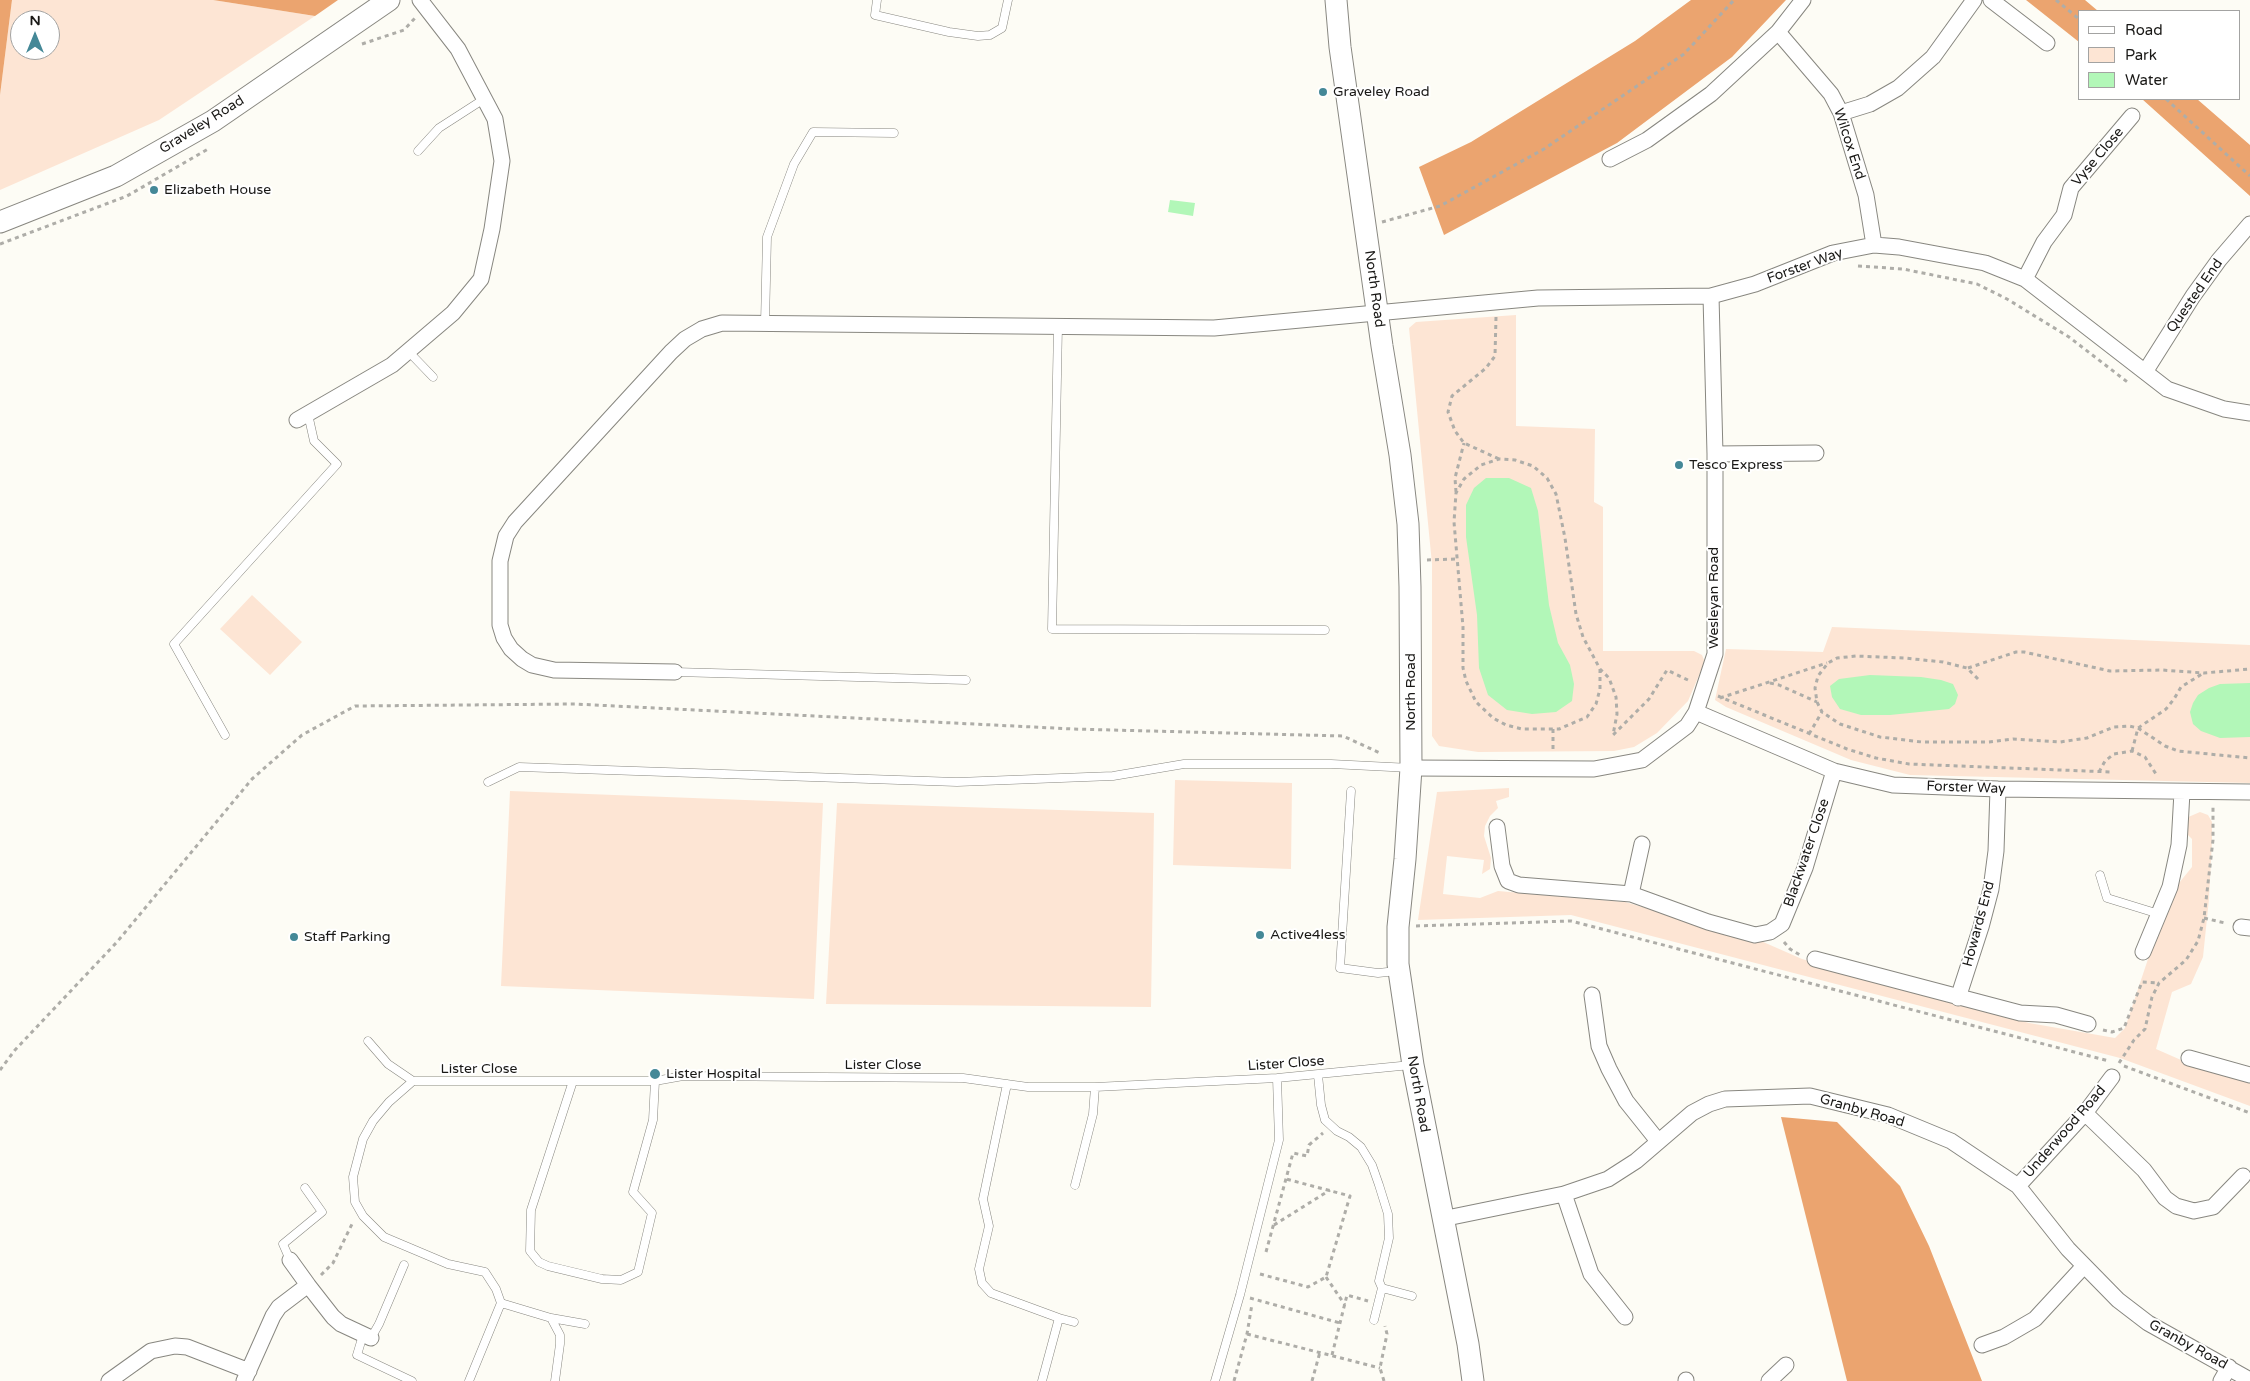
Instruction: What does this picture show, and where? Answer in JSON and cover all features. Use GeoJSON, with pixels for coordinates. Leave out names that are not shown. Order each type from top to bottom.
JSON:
{"type":"FeatureCollection","features":[{"type":"Feature","properties":{"kind":"main road","name":"Graveley Road"},"geometry":{"type":"LineString","coordinates":[[0,222],[116,176],[213,121],[389,0]]}},
{"type":"Feature","properties":{"kind":"main road","name":"North Road"},"geometry":{"type":"LineString","coordinates":[[1336,0],[1340,47],[1364,226],[1400,455],[1410,561],[1411,768],[1398,927],[1399,971],[1412,1065],[1468,1344],[1473,1381]]}},
{"type":"Feature","properties":{"kind":"street"},"geometry":{"type":"LineString","coordinates":[[303,417],[392,365],[453,312],[481,278],[492,229],[502,161],[495,119],[458,49],[420,0]]}},
{"type":"Feature","properties":{"kind":"street"},"geometry":{"type":"LineString","coordinates":[[1610,159],[1647,140],[1711,94],[1778,32],[1803,0]]}},
{"type":"Feature","properties":{"kind":"street"},"geometry":{"type":"LineString","coordinates":[[1841,112],[1870,104],[1898,88],[1933,57],[1974,0]]}},
{"type":"Feature","properties":{"kind":"street"},"geometry":{"type":"LineString","coordinates":[[1991,0],[2047,43]]}},
{"type":"Feature","properties":{"kind":"street","name":"Wilcox End"},"geometry":{"type":"LineString","coordinates":[[1778,32],[1831,94],[1841,112],[1866,195],[1874,246]]}},
{"type":"Feature","properties":{"kind":"street","name":"Vyse Close"},"geometry":{"type":"LineString","coordinates":[[2025,278],[2044,242],[2064,215],[2071,188],[2132,116]]}},
{"type":"Feature","properties":{"kind":"street","name":"Quested End"},"geometry":{"type":"LineString","coordinates":[[2145,372],[2193,296],[2219,260],[2250,224]]}},
{"type":"Feature","properties":{"kind":"street","name":"Forster Way"},"geometry":{"type":"LineString","coordinates":[[675,672],[554,670],[532,665],[522,659],[511,649],[504,638],[500,625],[502,548],[506,536],[515,522],[671,352],[702,329],[722,323],[1214,328],[1538,298],[1711,296],[1755,284],[1833,253],[1874,246],[1899,247],[1985,263],[2025,278],[2167,389],[2224,409],[2250,412]]}},
{"type":"Feature","properties":{"kind":"street","name":"Wesleyan Road"},"geometry":{"type":"LineString","coordinates":[[1411,768],[1594,769],[1642,760],[1687,726],[1696,712],[1715,654],[1715,454],[1711,296]]}},
{"type":"Feature","properties":{"kind":"street"},"geometry":{"type":"LineString","coordinates":[[1715,454],[1816,453]]}},
{"type":"Feature","properties":{"kind":"street","name":"Forster Way"},"geometry":{"type":"LineString","coordinates":[[1696,712],[1834,771],[1892,785],[1998,789],[2250,792]]}},
{"type":"Feature","properties":{"kind":"street","name":"Blackwater Close"},"geometry":{"type":"LineString","coordinates":[[1775,929],[1782,924],[1805,868],[1834,771]]}},
{"type":"Feature","properties":{"kind":"street","name":"Howards End"},"geometry":{"type":"LineString","coordinates":[[1958,998],[1991,889],[1996,851],[1998,789]]}},
{"type":"Feature","properties":{"kind":"street"},"geometry":{"type":"LineString","coordinates":[[2143,952],[2170,887],[2179,845],[2182,792]]}},
{"type":"Feature","properties":{"kind":"street"},"geometry":{"type":"LineString","coordinates":[[1497,827],[1502,866],[1508,881],[1519,885],[1631,894],[1708,922],[1755,935],[1775,929]]}},
{"type":"Feature","properties":{"kind":"street"},"geometry":{"type":"LineString","coordinates":[[1631,894],[1642,844]]}},
{"type":"Feature","properties":{"kind":"street"},"geometry":{"type":"LineString","coordinates":[[1815,959],[2020,1013],[2056,1015],[2088,1024]]}},
{"type":"Feature","properties":{"kind":"street"},"geometry":{"type":"LineString","coordinates":[[1592,995],[1599,1046],[1609,1069],[1626,1101],[1658,1141]]}},
{"type":"Feature","properties":{"kind":"street"},"geometry":{"type":"LineString","coordinates":[[2189,1058],[2250,1075]]}},
{"type":"Feature","properties":{"kind":"street","name":"Underwood Road"},"geometry":{"type":"LineString","coordinates":[[2018,1186],[2085,1113],[2115,1070]]}},
{"type":"Feature","properties":{"kind":"street","name":"Granby Road"},"geometry":{"type":"LineString","coordinates":[[1442,1220],[1564,1194],[1608,1179],[1636,1160],[1692,1113],[1709,1104],[1725,1100],[1810,1096],[1888,1115],[1951,1141],[2018,1186],[2084,1266],[2118,1300],[2148,1323],[2250,1380]]}},
{"type":"Feature","properties":{"kind":"street"},"geometry":{"type":"LineString","coordinates":[[2085,1113],[2144,1170],[2165,1198],[2176,1206],[2194,1211],[2213,1207],[2243,1176]]}},
{"type":"Feature","properties":{"kind":"street"},"geometry":{"type":"LineString","coordinates":[[1564,1194],[1591,1274],[1624,1317]]}},
{"type":"Feature","properties":{"kind":"street"},"geometry":{"type":"LineString","coordinates":[[290,1260],[333,1317],[341,1324],[367,1337]]}},
{"type":"Feature","properties":{"kind":"street"},"geometry":{"type":"LineString","coordinates":[[1982,1345],[2004,1337],[2035,1319],[2084,1266]]}},
{"type":"Feature","properties":{"kind":"street"},"geometry":{"type":"LineString","coordinates":[[109,1381],[151,1351],[175,1346],[187,1347],[247,1376],[267,1327],[279,1307],[308,1285]]}},
{"type":"Feature","properties":{"kind":"street"},"geometry":{"type":"LineString","coordinates":[[1769,1381],[1786,1365]]}},
{"type":"Feature","properties":{"kind":"street"},"geometry":{"type":"LineString","coordinates":[[2221,1381],[2229,1367]]}},
{"type":"Feature","properties":{"kind":"lane"},"geometry":{"type":"LineString","coordinates":[[877,0],[875,15],[949,32],[978,36],[990,36],[1002,28],[1008,0]]}},
{"type":"Feature","properties":{"kind":"lane"},"geometry":{"type":"LineString","coordinates":[[418,151],[439,128],[484,99]]}},
{"type":"Feature","properties":{"kind":"lane"},"geometry":{"type":"LineString","coordinates":[[765,323],[767,237],[794,164],[813,132],[894,133]]}},
{"type":"Feature","properties":{"kind":"lane"},"geometry":{"type":"LineString","coordinates":[[1058,326],[1052,629],[1325,630]]}},
{"type":"Feature","properties":{"kind":"lane"},"geometry":{"type":"LineString","coordinates":[[408,351],[433,377]]}},
{"type":"Feature","properties":{"kind":"lane"},"geometry":{"type":"LineString","coordinates":[[226,735],[174,644],[337,464],[314,441],[303,417]]}},
{"type":"Feature","properties":{"kind":"lane"},"geometry":{"type":"LineString","coordinates":[[675,672],[966,680]]}},
{"type":"Feature","properties":{"kind":"lane"},"geometry":{"type":"LineString","coordinates":[[488,782],[518,767],[956,782],[1113,776],[1184,764],[1331,764],[1411,768]]}},
{"type":"Feature","properties":{"kind":"lane"},"geometry":{"type":"LineString","coordinates":[[1351,791],[1340,968],[1378,973],[1399,971]]}},
{"type":"Feature","properties":{"kind":"lane"},"geometry":{"type":"LineString","coordinates":[[2100,875],[2107,898],[2159,914]]}},
{"type":"Feature","properties":{"kind":"lane"},"geometry":{"type":"LineString","coordinates":[[368,1041],[388,1064],[413,1081],[389,1102],[372,1121],[362,1139],[353,1177],[355,1202],[362,1216],[384,1237],[448,1264],[485,1272],[496,1289],[501,1303],[469,1381]]}},
{"type":"Feature","properties":{"kind":"lane","name":"Lister Close"},"geometry":{"type":"LineString","coordinates":[[413,1081],[655,1081],[683,1076],[963,1078],[1028,1088],[1277,1078],[1412,1065]]}},
{"type":"Feature","properties":{"kind":"lane"},"geometry":{"type":"LineString","coordinates":[[1318,1074],[1321,1106],[1325,1120],[1361,1147],[1372,1165],[1388,1214],[1389,1238],[1379,1281],[1382,1288],[1374,1320]]}},
{"type":"Feature","properties":{"kind":"lane"},"geometry":{"type":"LineString","coordinates":[[1215,1381],[1240,1295],[1279,1140],[1277,1078]]}},
{"type":"Feature","properties":{"kind":"lane"},"geometry":{"type":"LineString","coordinates":[[573,1081],[531,1210],[530,1251],[539,1262],[548,1266],[602,1279],[621,1280],[638,1272],[652,1213],[633,1192],[653,1120],[655,1081]]}},
{"type":"Feature","properties":{"kind":"lane"},"geometry":{"type":"LineString","coordinates":[[1007,1084],[983,1199],[989,1226],[979,1268],[980,1276],[985,1288],[998,1297],[1074,1322]]}},
{"type":"Feature","properties":{"kind":"lane"},"geometry":{"type":"LineString","coordinates":[[1075,1185],[1093,1114],[1095,1086]]}},
{"type":"Feature","properties":{"kind":"lane"},"geometry":{"type":"LineString","coordinates":[[290,1260],[283,1244],[322,1212],[305,1188]]}},
{"type":"Feature","properties":{"kind":"lane"},"geometry":{"type":"LineString","coordinates":[[404,1265],[379,1324],[367,1337],[356,1356],[412,1381]]}},
{"type":"Feature","properties":{"kind":"lane"},"geometry":{"type":"LineString","coordinates":[[1382,1288],[1412,1296]]}},
{"type":"Feature","properties":{"kind":"lane"},"geometry":{"type":"LineString","coordinates":[[501,1303],[552,1318],[585,1324]]}},
{"type":"Feature","properties":{"kind":"lane"},"geometry":{"type":"LineString","coordinates":[[552,1318],[560,1335],[555,1381]]}},
{"type":"Feature","properties":{"kind":"lane"},"geometry":{"type":"LineString","coordinates":[[1042,1381],[1059,1318]]}},
{"type":"Feature","properties":{"kind":"path"},"geometry":{"type":"LineString","coordinates":[[1364,226],[1440,206],[1544,149],[1684,54],[1734,0]]}},
{"type":"Feature","properties":{"kind":"path"},"geometry":{"type":"LineString","coordinates":[[2056,0],[2078,18]]}},
{"type":"Feature","properties":{"kind":"path"},"geometry":{"type":"LineString","coordinates":[[2167,100],[2250,176]]}},
{"type":"Feature","properties":{"kind":"path"},"geometry":{"type":"LineString","coordinates":[[1854,266],[1903,269],[1977,284],[2007,299],[2069,337],[2130,384]]}},
{"type":"Feature","properties":{"kind":"path"},"geometry":{"type":"LineString","coordinates":[[1495,302],[1497,335],[1494,356],[1486,368],[1454,392],[1450,400],[1448,412],[1450,421],[1464,443],[1499,459],[1515,460],[1533,466],[1547,478],[1556,494],[1565,538],[1576,614],[1583,637],[1600,669],[1609,678],[1616,697],[1617,714],[1613,735],[1649,699],[1667,670],[1704,687],[1720,698],[1809,734],[1876,758],[1909,764],[2119,772]]}},
{"type":"Feature","properties":{"kind":"path"},"geometry":{"type":"LineString","coordinates":[[1464,443],[1455,478],[1454,522],[1463,627],[1463,668],[1466,681],[1476,702],[1492,718],[1522,730],[1553,729],[1572,725],[1587,717],[1596,704],[1600,694],[1600,669]]}},
{"type":"Feature","properties":{"kind":"path"},"geometry":{"type":"LineString","coordinates":[[1456,493],[1464,479],[1481,465],[1499,459]]}},
{"type":"Feature","properties":{"kind":"path"},"geometry":{"type":"LineString","coordinates":[[1410,561],[1456,559]]}},
{"type":"Feature","properties":{"kind":"path"},"geometry":{"type":"LineString","coordinates":[[1967,668],[2016,652],[2024,652],[2110,671],[2162,670],[2204,673],[2250,670]]}},
{"type":"Feature","properties":{"kind":"path"},"geometry":{"type":"LineString","coordinates":[[1720,698],[1828,663],[1837,658],[1875,656],[1943,662],[1967,668],[1978,679]]}},
{"type":"Feature","properties":{"kind":"path"},"geometry":{"type":"LineString","coordinates":[[1828,663],[1818,676],[1815,688],[1817,702],[1822,712],[1840,724],[1880,737],[1922,742],[1990,742],[2012,739],[2060,742],[2087,738],[2114,727],[2129,726],[2138,728],[2165,746],[2178,750],[2250,758]]}},
{"type":"Feature","properties":{"kind":"path"},"geometry":{"type":"LineString","coordinates":[[2132,750],[2138,728],[2166,709],[2181,687],[2204,673]]}},
{"type":"Feature","properties":{"kind":"path"},"geometry":{"type":"LineString","coordinates":[[1768,683],[1779,685],[1817,702]]}},
{"type":"Feature","properties":{"kind":"path"},"geometry":{"type":"LineString","coordinates":[[1809,734],[1822,712]]}},
{"type":"Feature","properties":{"kind":"path"},"geometry":{"type":"LineString","coordinates":[[1553,729],[1553,768]]}},
{"type":"Feature","properties":{"kind":"path"},"geometry":{"type":"LineString","coordinates":[[2099,772],[2105,761],[2114,754],[2132,750],[2145,757],[2156,774]]}},
{"type":"Feature","properties":{"kind":"path"},"geometry":{"type":"LineString","coordinates":[[2148,774],[2165,774]]}},
{"type":"Feature","properties":{"kind":"path"},"geometry":{"type":"LineString","coordinates":[[2115,1070],[2134,1040],[2145,1029],[2152,998],[2159,983],[2186,960],[2194,950],[2203,928],[2213,840],[2213,807],[2221,807]]}},
{"type":"Feature","properties":{"kind":"path"},"geometry":{"type":"LineString","coordinates":[[2204,918],[2245,927]]}},
{"type":"Feature","properties":{"kind":"path"},"geometry":{"type":"LineString","coordinates":[[1398,927],[1571,921],[2115,1070],[2250,1113]]}},
{"type":"Feature","properties":{"kind":"path"},"geometry":{"type":"LineString","coordinates":[[1775,929],[1790,949],[1815,959]]}},
{"type":"Feature","properties":{"kind":"path"},"geometry":{"type":"LineString","coordinates":[[2088,1024],[2112,1032],[2124,1028],[2142,982],[2159,983]]}},
{"type":"Feature","properties":{"kind":"path"},"geometry":{"type":"LineString","coordinates":[[1264,1258],[1293,1153],[1306,1156],[1309,1145],[1332,1126]]}},
{"type":"Feature","properties":{"kind":"path"},"geometry":{"type":"LineString","coordinates":[[1260,1274],[1308,1288],[1326,1277],[1350,1196],[1286,1179]]}},
{"type":"Feature","properties":{"kind":"path"},"geometry":{"type":"LineString","coordinates":[[1273,1225],[1330,1190]]}},
{"type":"Feature","properties":{"kind":"path"},"geometry":{"type":"LineString","coordinates":[[308,1285],[333,1262],[356,1216]]}},
{"type":"Feature","properties":{"kind":"path"},"geometry":{"type":"LineString","coordinates":[[1257,1282],[1262,1266]]}},
{"type":"Feature","properties":{"kind":"path"},"geometry":{"type":"LineString","coordinates":[[1326,1277],[1345,1305]]}},
{"type":"Feature","properties":{"kind":"path"},"geometry":{"type":"LineString","coordinates":[[1234,1381],[1247,1334],[1255,1291]]}},
{"type":"Feature","properties":{"kind":"path"},"geometry":{"type":"LineString","coordinates":[[1240,1295],[1340,1323]]}},
{"type":"Feature","properties":{"kind":"path"},"geometry":{"type":"LineString","coordinates":[[1332,1355],[1347,1295],[1378,1303]]}},
{"type":"Feature","properties":{"kind":"path"},"geometry":{"type":"LineString","coordinates":[[1247,1334],[1380,1368]]}},
{"type":"Feature","properties":{"kind":"path"},"geometry":{"type":"LineString","coordinates":[[1384,1381],[1380,1368],[1387,1334]]}},
{"type":"Feature","properties":{"kind":"path"},"geometry":{"type":"LineString","coordinates":[[1312,1381],[1320,1352]]}},
{"type":"Feature","properties":{"kind":"green space"},"geometry":{"type":"Polygon","coordinates":[[[12,0],[213,0],[315,16],[159,120],[0,190],[0,95],[10,16],[10,60],[60,60],[60,10],[11,10],[12,0]]]}},
{"type":"Feature","properties":{"kind":"green space"},"geometry":{"type":"Polygon","coordinates":[[[1516,315],[1516,426],[1595,429],[1594,502],[1603,507],[1603,651],[1694,651],[1702,655],[1704,660],[1688,701],[1657,733],[1634,747],[1614,751],[1478,752],[1439,746],[1432,736],[1432,564],[1409,328],[1416,322],[1516,315]]]}},
{"type":"Feature","properties":{"kind":"green space"},"geometry":{"type":"Polygon","coordinates":[[[252,595],[302,642],[270,675],[220,629],[252,595]]]}},
{"type":"Feature","properties":{"kind":"green space"},"geometry":{"type":"Polygon","coordinates":[[[1832,627],[2250,645],[2250,783],[1910,775],[1851,760],[1726,707],[1715,700],[1726,649],[1823,652],[1832,627]]]}},
{"type":"Feature","properties":{"kind":"green space"},"geometry":{"type":"Polygon","coordinates":[[[1175,780],[1292,783],[1291,869],[1173,865],[1175,780]]]}},
{"type":"Feature","properties":{"kind":"green space"},"geometry":{"type":"Polygon","coordinates":[[[1509,788],[1509,797],[1496,801],[1498,808],[1490,816],[1485,826],[1484,836],[1491,858],[1490,869],[1482,874],[1484,860],[1447,856],[1443,894],[1480,898],[1498,891],[1625,902],[1761,941],[1802,959],[2029,1023],[2115,1038],[2125,1028],[2155,938],[2179,883],[2192,867],[2192,839],[2185,832],[2186,818],[2200,812],[2208,815],[2212,822],[2212,841],[2203,957],[2191,984],[2172,992],[2156,1049],[2197,1067],[2250,1083],[2250,1106],[2120,1058],[1571,915],[1418,920],[1437,792],[1509,788]]]}},
{"type":"Feature","properties":{"kind":"green space"},"geometry":{"type":"Polygon","coordinates":[[[510,791],[823,803],[814,999],[501,986],[510,791]]]}},
{"type":"Feature","properties":{"kind":"green space"},"geometry":{"type":"Polygon","coordinates":[[[837,803],[1154,813],[1151,1007],[826,1004],[837,803]]]}},
{"type":"Feature","properties":{"kind":"shaded area"},"geometry":{"type":"Polygon","coordinates":[[[0,0],[12,0],[10,10],[0,95],[0,0]]]}},
{"type":"Feature","properties":{"kind":"shaded area"},"geometry":{"type":"Polygon","coordinates":[[[213,0],[338,0],[315,16],[213,0]]]}},
{"type":"Feature","properties":{"kind":"shaded area"},"geometry":{"type":"Polygon","coordinates":[[[1691,0],[1786,0],[1732,57],[1617,143],[1444,235],[1419,167],[1471,142],[1635,41],[1691,0]]]}},
{"type":"Feature","properties":{"kind":"shaded area"},"geometry":{"type":"Polygon","coordinates":[[[2026,0],[2085,0],[2097,10],[2078,10],[2078,41],[2026,0]]]}},
{"type":"Feature","properties":{"kind":"shaded area"},"geometry":{"type":"Polygon","coordinates":[[[2143,100],[2198,100],[2250,145],[2250,196],[2143,100]]]}},
{"type":"Feature","properties":{"kind":"shaded area"},"geometry":{"type":"Polygon","coordinates":[[[1781,1117],[1837,1122],[1900,1186],[1929,1246],[1982,1381],[1847,1381],[1781,1117]]]}},
{"type":"Feature","properties":{"kind":"water"},"geometry":{"type":"Polygon","coordinates":[[[1170,200],[1195,203],[1193,216],[1168,212],[1170,200]]]}},
{"type":"Feature","properties":{"kind":"water"},"geometry":{"type":"Polygon","coordinates":[[[1486,478],[1509,478],[1531,488],[1538,511],[1549,605],[1558,643],[1570,665],[1574,684],[1572,701],[1556,712],[1532,714],[1507,710],[1488,695],[1479,668],[1477,615],[1466,537],[1466,505],[1474,488],[1486,478]]]}},
{"type":"Feature","properties":{"kind":"water"},"geometry":{"type":"Polygon","coordinates":[[[1870,675],[1921,677],[1941,680],[1953,684],[1958,695],[1955,704],[1949,709],[1890,715],[1861,715],[1840,709],[1832,697],[1830,686],[1839,679],[1870,675]]]}},
{"type":"Feature","properties":{"kind":"water"},"geometry":{"type":"Polygon","coordinates":[[[2250,683],[2250,737],[2220,738],[2201,731],[2193,724],[2190,712],[2198,695],[2220,684],[2250,683]]]}},
{"type":"Feature","properties":{"kind":"place","name":"Graveley Road"},"geometry":{"type":"Point","coordinates":[1323,92]}},
{"type":"Feature","properties":{"kind":"place","name":"Elizabeth House"},"geometry":{"type":"Point","coordinates":[154,190]}},
{"type":"Feature","properties":{"kind":"place","name":"Tesco Express"},"geometry":{"type":"Point","coordinates":[1679,465]}},
{"type":"Feature","properties":{"kind":"place","name":"Active4less"},"geometry":{"type":"Point","coordinates":[1260,935]}},
{"type":"Feature","properties":{"kind":"place","name":"Staff Parking"},"geometry":{"type":"Point","coordinates":[294,937]}},
{"type":"Feature","properties":{"kind":"place","name":"Lister Hospital"},"geometry":{"type":"Point","coordinates":[655,1074]}}]}
